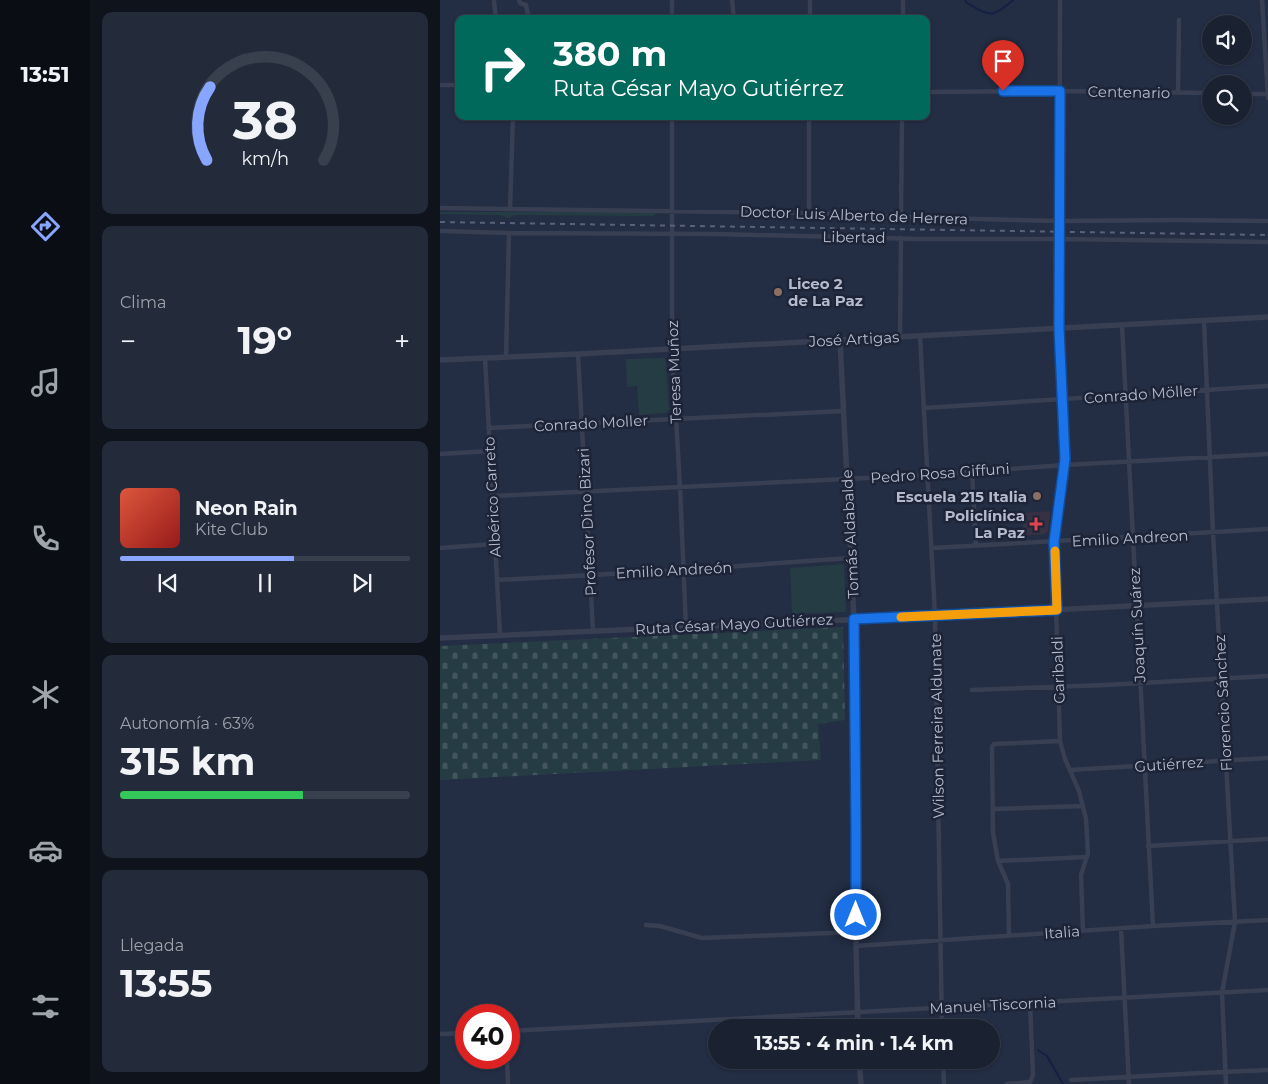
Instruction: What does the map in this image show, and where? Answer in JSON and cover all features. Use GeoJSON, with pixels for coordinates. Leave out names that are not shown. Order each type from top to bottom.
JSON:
{"type":"FeatureCollection","features":[{"type":"Feature","properties":{"kind":"street"},"geometry":{"type":"LineString","coordinates":[[519,0],[520,3],[526,6],[528,15]]}},
{"type":"Feature","properties":{"kind":"street"},"geometry":{"type":"LineString","coordinates":[[672,0],[672,15]]}},
{"type":"Feature","properties":{"kind":"street"},"geometry":{"type":"LineString","coordinates":[[732,0],[734,15]]}},
{"type":"Feature","properties":{"kind":"street"},"geometry":{"type":"LineString","coordinates":[[810,0],[810,15]]}},
{"type":"Feature","properties":{"kind":"street"},"geometry":{"type":"LineString","coordinates":[[903,0],[903,15]]}},
{"type":"Feature","properties":{"kind":"street","name":"Garibaldi"},"geometry":{"type":"LineString","coordinates":[[1060,0],[1059,328],[1065,465],[1054,542],[1060,740],[1063,753],[1079,791],[1086,819],[1088,841],[1088,853],[1081,875],[1083,931]]}},
{"type":"Feature","properties":{"kind":"street"},"geometry":{"type":"LineString","coordinates":[[1262,0],[1268,98]]}},
{"type":"Feature","properties":{"kind":"street"},"geometry":{"type":"LineString","coordinates":[[494,2],[496,15]]}},
{"type":"Feature","properties":{"kind":"street"},"geometry":{"type":"LineString","coordinates":[[1178,93],[1179,20]]}},
{"type":"Feature","properties":{"kind":"street"},"geometry":{"type":"LineString","coordinates":[[440,85],[455,85]]}},
{"type":"Feature","properties":{"kind":"street","name":"Centenario"},"geometry":{"type":"LineString","coordinates":[[930,92],[1202,93]]}},
{"type":"Feature","properties":{"kind":"street"},"geometry":{"type":"LineString","coordinates":[[1252,94],[1268,94]]}},
{"type":"Feature","properties":{"kind":"street"},"geometry":{"type":"LineString","coordinates":[[510,209],[513,120]]}},
{"type":"Feature","properties":{"kind":"street","name":"Teresa Muñoz"},"geometry":{"type":"LineString","coordinates":[[672,120],[672,349],[686,627]]}},
{"type":"Feature","properties":{"kind":"street"},"geometry":{"type":"LineString","coordinates":[[809,120],[809,213]]}},
{"type":"Feature","properties":{"kind":"street"},"geometry":{"type":"LineString","coordinates":[[900,217],[902,120]]}},
{"type":"Feature","properties":{"kind":"street","name":"Doctor Luis Alberto de Herrera"},"geometry":{"type":"LineString","coordinates":[[440,208],[809,213],[1059,221],[1268,221]]}},
{"type":"Feature","properties":{"kind":"street","name":"Libertad"},"geometry":{"type":"LineString","coordinates":[[440,231],[1268,242]]}},
{"type":"Feature","properties":{"kind":"street"},"geometry":{"type":"LineString","coordinates":[[506,357],[509,233]]}},
{"type":"Feature","properties":{"kind":"street"},"geometry":{"type":"LineString","coordinates":[[900,337],[901,238]]}},
{"type":"Feature","properties":{"kind":"street","name":"José Artigas"},"geometry":{"type":"LineString","coordinates":[[440,360],[1268,317]]}},
{"type":"Feature","properties":{"kind":"street","name":"Florencio Sánchez"},"geometry":{"type":"LineString","coordinates":[[1204,321],[1234,922],[1222,993],[1226,1084]]}},
{"type":"Feature","properties":{"kind":"street","name":"Joaquín Suárez"},"geometry":{"type":"LineString","coordinates":[[1122,325],[1153,926]]}},
{"type":"Feature","properties":{"kind":"street","name":"Wilson Ferreira Aldunate"},"geometry":{"type":"LineString","coordinates":[[920,336],[929,475],[935,616],[942,1019]]}},
{"type":"Feature","properties":{"kind":"street","name":"Tomás Aldabalde"},"geometry":{"type":"LineString","coordinates":[[840,340],[854,619],[857,1019]]}},
{"type":"Feature","properties":{"kind":"street","name":"Profesor Dino Bizari"},"geometry":{"type":"LineString","coordinates":[[578,354],[593,631]]}},
{"type":"Feature","properties":{"kind":"street","name":"Albérico Carreto"},"geometry":{"type":"LineString","coordinates":[[485,358],[500,635]]}},
{"type":"Feature","properties":{"kind":"street","name":"Conrado Möller"},"geometry":{"type":"LineString","coordinates":[[924,408],[1268,386]]}},
{"type":"Feature","properties":{"kind":"street","name":"Conrado Moller"},"geometry":{"type":"LineString","coordinates":[[488,428],[844,411]]}},
{"type":"Feature","properties":{"kind":"street"},"geometry":{"type":"LineString","coordinates":[[440,454],[490,451]]}},
{"type":"Feature","properties":{"kind":"street","name":"Pedro Rosa Giffuni"},"geometry":{"type":"LineString","coordinates":[[492,496],[929,475],[1129,461],[1268,454]]}},
{"type":"Feature","properties":{"kind":"street"},"geometry":{"type":"LineString","coordinates":[[972,472],[976,546]]}},
{"type":"Feature","properties":{"kind":"street","name":"Emilio Andreon"},"geometry":{"type":"LineString","coordinates":[[932,548],[1268,529]]}},
{"type":"Feature","properties":{"kind":"street"},"geometry":{"type":"LineString","coordinates":[[440,548],[494,544]]}},
{"type":"Feature","properties":{"kind":"street","name":"Emilio Andreón"},"geometry":{"type":"LineString","coordinates":[[497,580],[684,570],[850,558]]}},
{"type":"Feature","properties":{"kind":"street","name":"Ruta César Mayo Gutiérrez"},"geometry":{"type":"LineString","coordinates":[[440,638],[1268,599]]}},
{"type":"Feature","properties":{"kind":"street"},"geometry":{"type":"LineString","coordinates":[[972,690],[1268,676]]}},
{"type":"Feature","properties":{"kind":"street"},"geometry":{"type":"LineString","coordinates":[[1009,935],[1008,884],[998,861],[993,832],[992,747],[994,744],[1060,740]]}},
{"type":"Feature","properties":{"kind":"street","name":"Gutiérrez"},"geometry":{"type":"LineString","coordinates":[[1070,770],[1268,758]]}},
{"type":"Feature","properties":{"kind":"street"},"geometry":{"type":"LineString","coordinates":[[993,809],[1083,806]]}},
{"type":"Feature","properties":{"kind":"street"},"geometry":{"type":"LineString","coordinates":[[1148,846],[1268,839]]}},
{"type":"Feature","properties":{"kind":"street"},"geometry":{"type":"LineString","coordinates":[[998,861],[1087,857]]}},
{"type":"Feature","properties":{"kind":"street","name":"Italia"},"geometry":{"type":"LineString","coordinates":[[856,946],[1268,920]]}},
{"type":"Feature","properties":{"kind":"street"},"geometry":{"type":"LineString","coordinates":[[646,925],[660,926],[702,938],[856,932]]}},
{"type":"Feature","properties":{"kind":"street"},"geometry":{"type":"LineString","coordinates":[[1121,929],[1129,1084]]}},
{"type":"Feature","properties":{"kind":"street","name":"Manuel Tiscornia"},"geometry":{"type":"LineString","coordinates":[[520,1030],[1268,990]]}},
{"type":"Feature","properties":{"kind":"street"},"geometry":{"type":"LineString","coordinates":[[1007,1084],[1030,1082],[1033,1075],[1030,1003]]}},
{"type":"Feature","properties":{"kind":"street"},"geometry":{"type":"LineString","coordinates":[[440,1034],[455,1033]]}},
{"type":"Feature","properties":{"kind":"street"},"geometry":{"type":"LineString","coordinates":[[507,1069],[508,1084]]}},
{"type":"Feature","properties":{"kind":"street"},"geometry":{"type":"LineString","coordinates":[[860,1069],[861,1084]]}},
{"type":"Feature","properties":{"kind":"street"},"geometry":{"type":"LineString","coordinates":[[943,1069],[944,1084]]}},
{"type":"Feature","properties":{"kind":"street"},"geometry":{"type":"LineString","coordinates":[[1071,1080],[1268,1070]]}},
{"type":"Feature","properties":{"kind":"shaded area","name":"Policlínica La Paz"},"geometry":{"type":"Polygon","coordinates":[[[1051,511],[1048,531],[1045,534],[1023,536],[1022,513],[1051,511]]]}},
{"type":"Feature","properties":{"kind":"green space"},"geometry":{"type":"Polygon","coordinates":[[[440,212],[655,212],[656,214],[654,216],[515,215],[508,218],[500,215],[440,214],[440,212]]]}},
{"type":"Feature","properties":{"kind":"green space"},"geometry":{"type":"Polygon","coordinates":[[[664,358],[666,360],[669,410],[666,413],[639,415],[637,386],[627,387],[626,359],[664,358]]]}},
{"type":"Feature","properties":{"kind":"green space"},"geometry":{"type":"Polygon","coordinates":[[[844,564],[846,612],[792,614],[790,568],[844,564]]]}},
{"type":"Feature","properties":{"kind":"green space"},"geometry":{"type":"Polygon","coordinates":[[[843,627],[845,720],[818,724],[821,760],[440,780],[440,646],[843,627]]]}},
{"type":"Feature","properties":{"kind":"waterway"},"geometry":{"type":"LineString","coordinates":[[965,0],[981,11],[991,14],[1013,0]]}},
{"type":"Feature","properties":{"kind":"waterway"},"geometry":{"type":"LineString","coordinates":[[1038,1050],[1047,1056],[1063,1084]]}},
{"type":"Feature","properties":{"kind":"railway"},"geometry":{"type":"LineString","coordinates":[[440,222],[1268,235]]}},
{"type":"Feature","properties":{"kind":"slow traffic"},"geometry":{"type":"LineString","coordinates":[[901,617],[1057,610],[1055,551]]}},
{"type":"Feature","properties":{"kind":"place","name":"Liceo 2 de La Paz"},"geometry":{"type":"Point","coordinates":[778,292]}},
{"type":"Feature","properties":{"kind":"place","name":"Escuela 215 Italia"},"geometry":{"type":"Point","coordinates":[1037,496]}},
{"type":"Feature","properties":{"kind":"place","name":"Policlínica La Paz"},"geometry":{"type":"Point","coordinates":[1036,524]}},
{"type":"Feature","properties":{"kind":"route"},"geometry":{"type":"LineString","coordinates":[[856,915],[854,619],[1057,610],[1054,542],[1065,465],[1059,328],[1060,91],[1003,91]]}}]}
